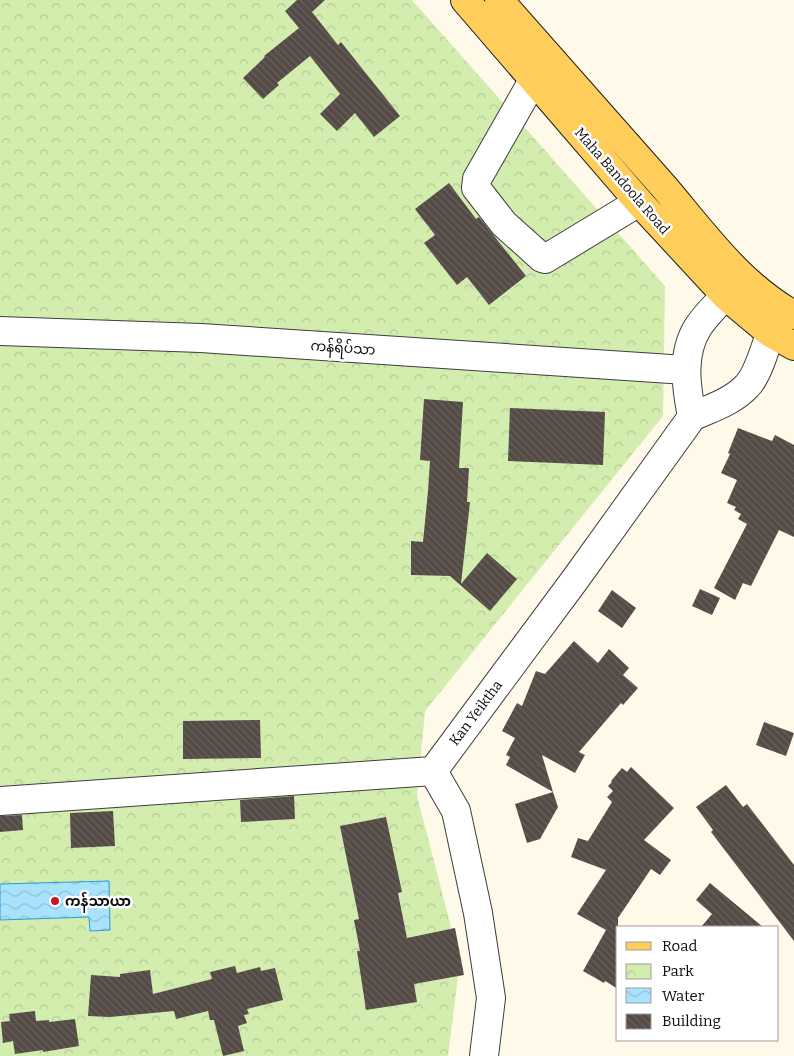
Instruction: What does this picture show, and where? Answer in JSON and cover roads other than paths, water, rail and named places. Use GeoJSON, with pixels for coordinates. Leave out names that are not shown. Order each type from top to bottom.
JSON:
{"type":"FeatureCollection","features":[{"type":"Feature","properties":{"kind":"main road","name":"Maha Bandoola Road"},"geometry":{"type":"LineString","coordinates":[[465,0],[639,202],[735,287],[786,311]]}},
{"type":"Feature","properties":{"kind":"main road","name":"Maha Bandoola Road"},"geometry":{"type":"LineString","coordinates":[[499,0],[714,247],[735,287],[769,332],[794,346]]}},
{"type":"Feature","properties":{"kind":"street"},"geometry":{"type":"LineString","coordinates":[[534,79],[477,179],[476,188],[504,224],[545,259],[639,202]]}},
{"type":"Feature","properties":{"kind":"street"},"geometry":{"type":"LineString","coordinates":[[735,287],[710,312],[696,331],[689,348],[686,370],[687,392],[692,417],[727,402],[748,386],[759,367],[769,332],[786,311]]}},
{"type":"Feature","properties":{"kind":"street","name":"ကန်ရိပ်သာ"},"geometry":{"type":"LineString","coordinates":[[0,332],[201,338],[686,370]]}},
{"type":"Feature","properties":{"kind":"street","name":"Kan Yeiktha"},"geometry":{"type":"LineString","coordinates":[[433,772],[692,417]]}},
{"type":"Feature","properties":{"kind":"street"},"geometry":{"type":"LineString","coordinates":[[0,801],[433,772],[456,811],[478,913],[491,998],[484,1056]]}},
{"type":"Feature","properties":{"kind":"water","name":"ကန်သာယာ"},"geometry":{"type":"Polygon","coordinates":[[[109,881],[110,930],[90,931],[89,917],[0,920],[0,884],[109,881]]]}},
{"type":"Feature","properties":{"kind":"place","name":"ကန်သာယာ"},"geometry":{"type":"Point","coordinates":[55,901]}}]}
